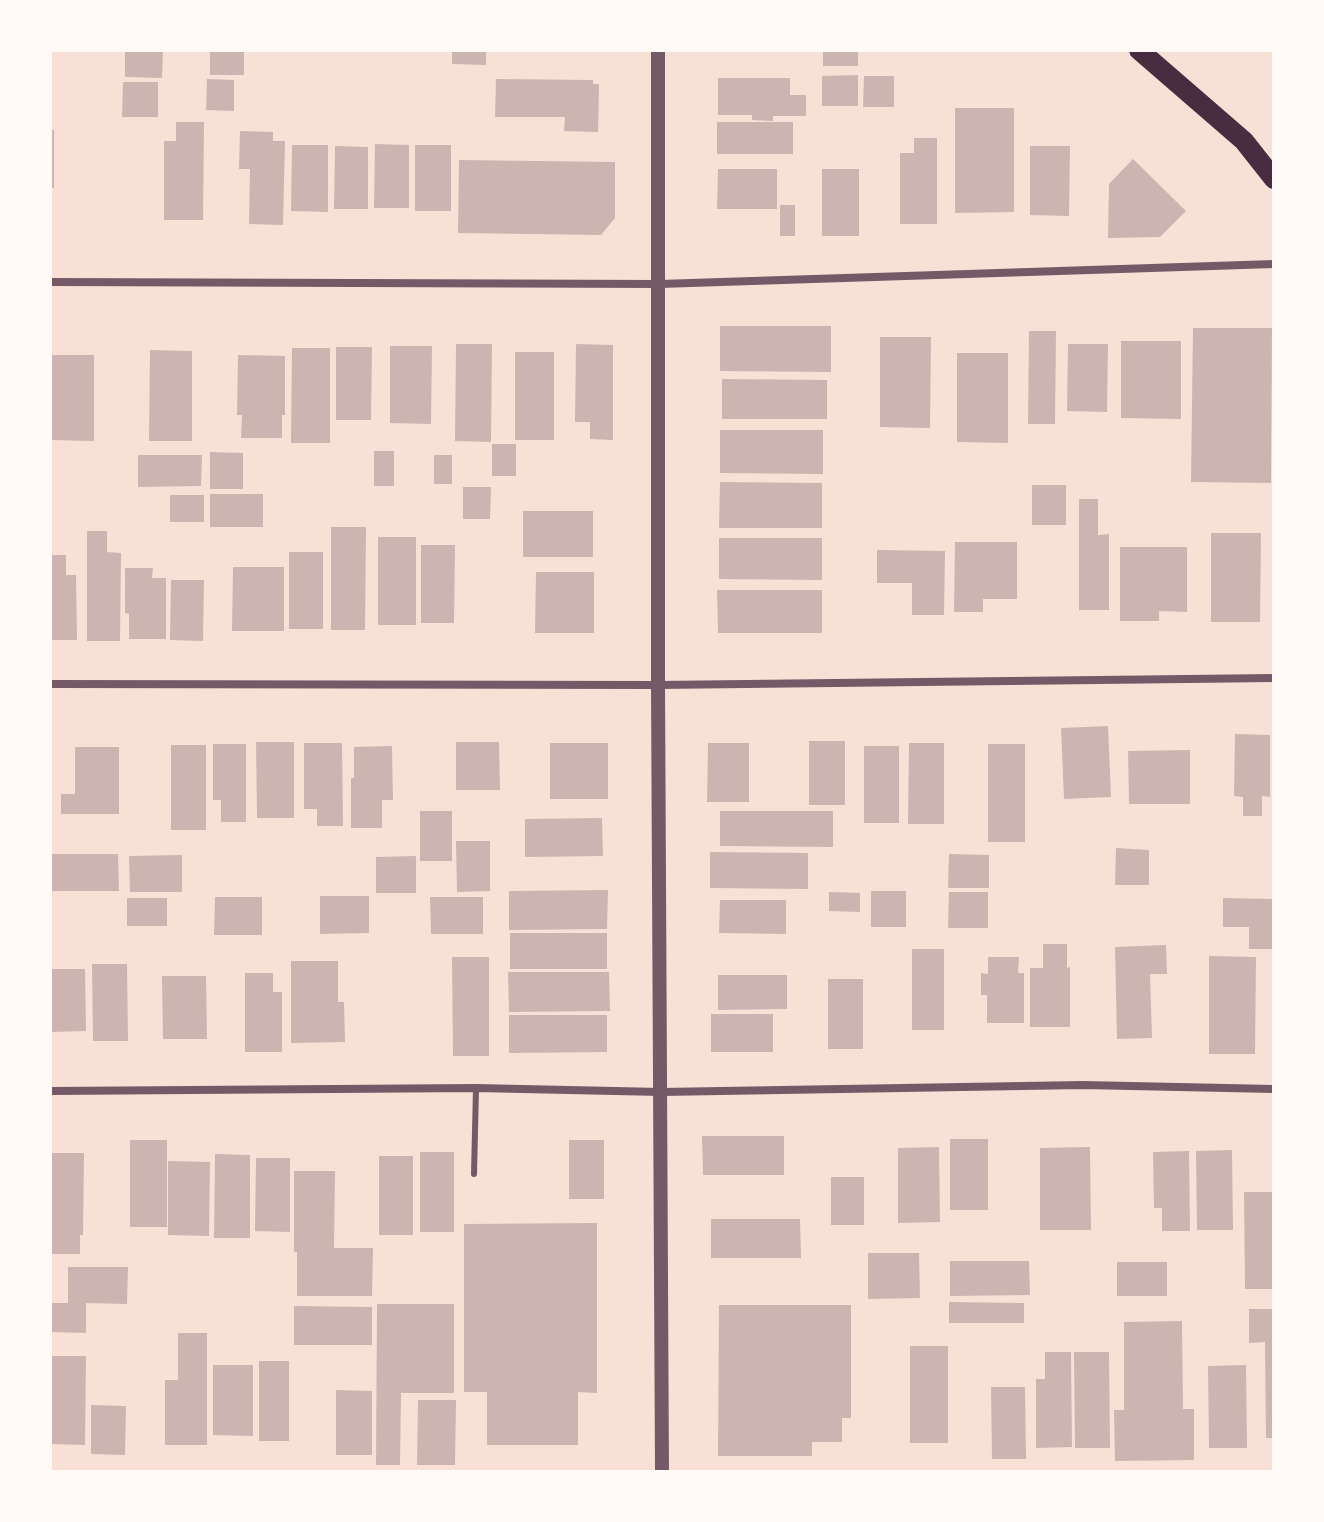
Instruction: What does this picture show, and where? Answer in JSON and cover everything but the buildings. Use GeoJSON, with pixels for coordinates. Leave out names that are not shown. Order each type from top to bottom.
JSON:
{"type":"FeatureCollection","features":[{"type":"Feature","properties":{"kind":"main road"},"geometry":{"type":"LineString","coordinates":[[1139,50],[1244,141],[1273,175]]}},
{"type":"Feature","properties":{"kind":"street"},"geometry":{"type":"LineString","coordinates":[[658,50],[662,1472]]}},
{"type":"Feature","properties":{"kind":"street"},"geometry":{"type":"LineString","coordinates":[[50,282],[660,284],[1274,264]]}},
{"type":"Feature","properties":{"kind":"street"},"geometry":{"type":"LineString","coordinates":[[50,684],[658,685],[1274,678]]}},
{"type":"Feature","properties":{"kind":"street"},"geometry":{"type":"LineString","coordinates":[[50,1091],[476,1088],[661,1092],[1083,1085],[1274,1089]]}},
{"type":"Feature","properties":{"kind":"lane"},"geometry":{"type":"LineString","coordinates":[[474,1174],[476,1088]]}}]}
